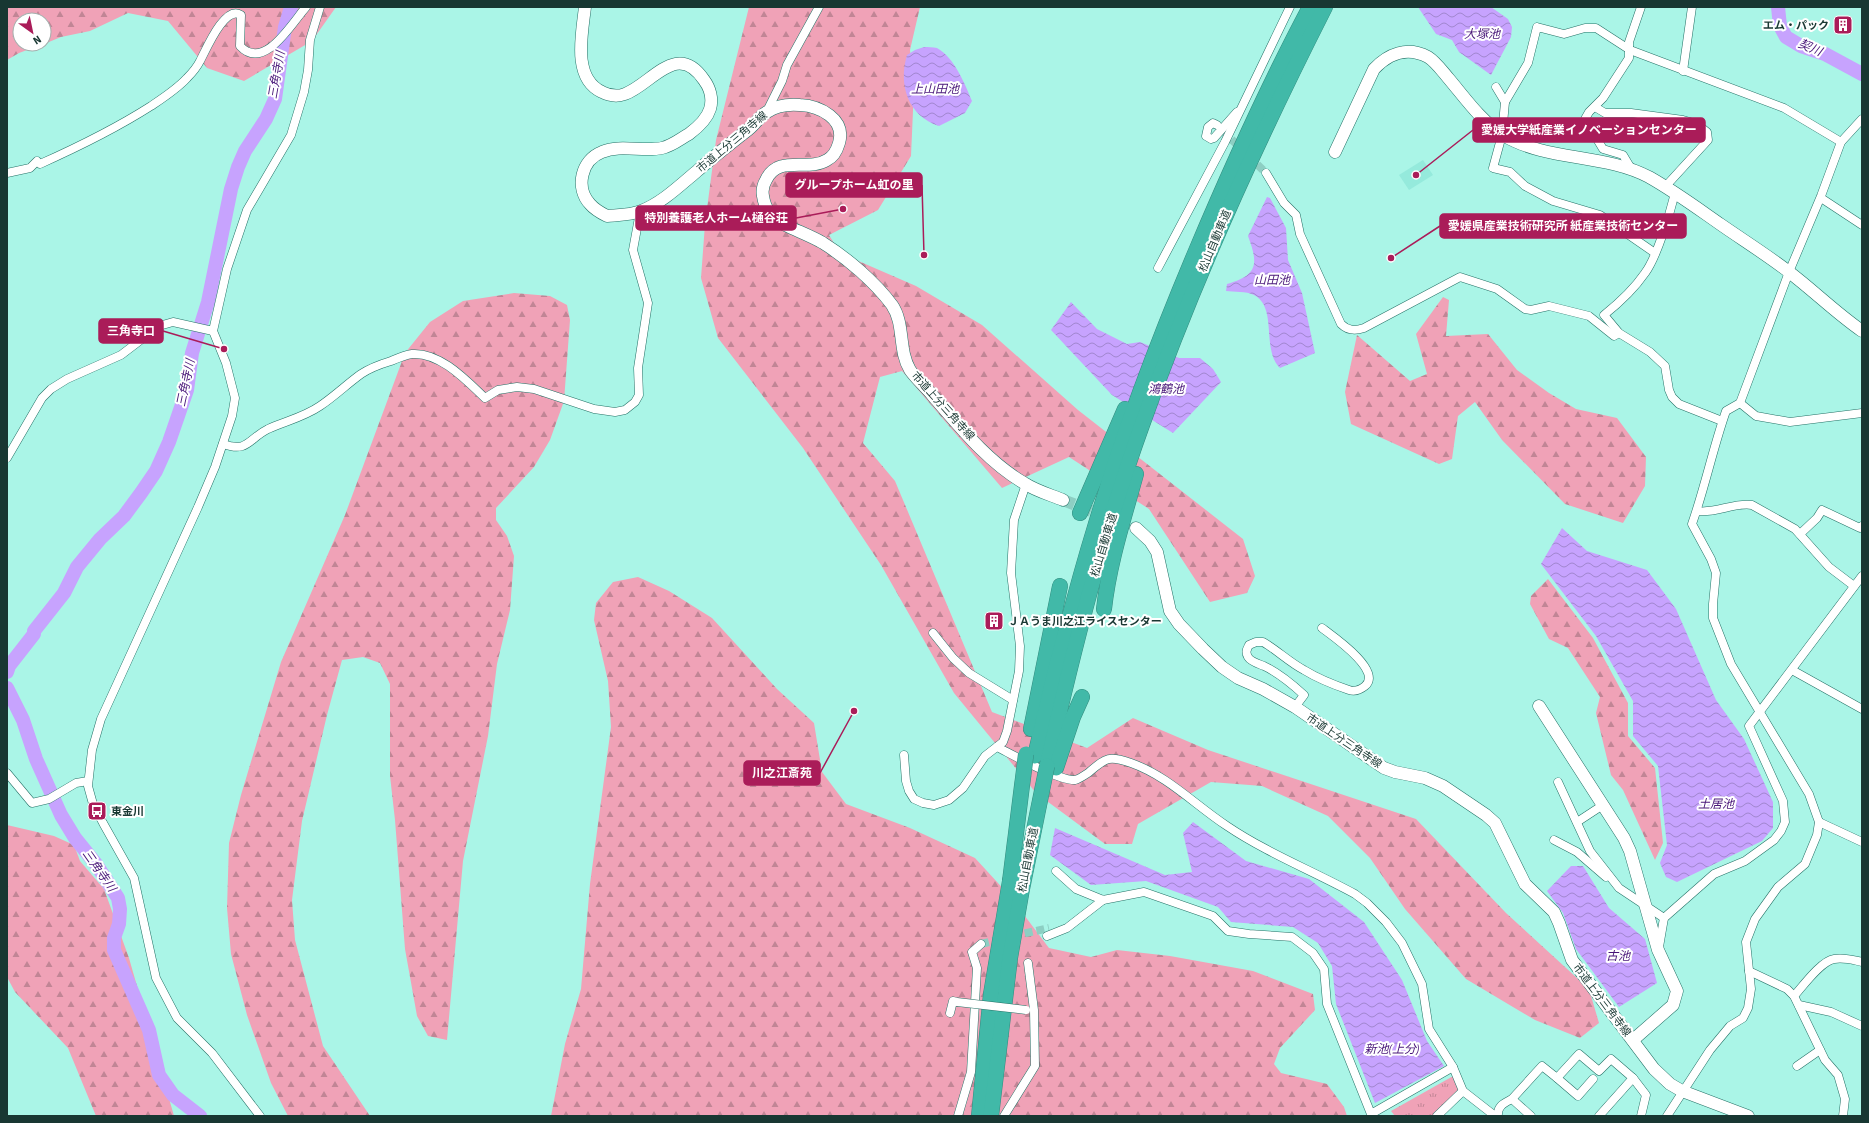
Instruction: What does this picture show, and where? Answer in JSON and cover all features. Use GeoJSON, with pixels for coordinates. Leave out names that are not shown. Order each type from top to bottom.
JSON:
{"type":"FeatureCollection","features":[{"type":"Feature","properties":{"kind":"highway","name":"松山自動車道"},"geometry":{"type":"LineString","coordinates":[[1166,340],[1233,164],[1289,46],[1310,7]]}},
{"type":"Feature","properties":{"kind":"highway","name":"松山自動車道"},"geometry":{"type":"LineString","coordinates":[[1166,340],[1244,172],[1325,7]]}},
{"type":"Feature","properties":{"kind":"highway"},"geometry":{"type":"LineString","coordinates":[[1104,609],[1136,421],[1166,340]]}},
{"type":"Feature","properties":{"kind":"highway"},"geometry":{"type":"LineString","coordinates":[[1080,513],[1136,421],[1166,340]]}},
{"type":"Feature","properties":{"kind":"highway","name":"松山自動車道"},"geometry":{"type":"LineString","coordinates":[[1031,755],[1093,533],[1136,421]]}},
{"type":"Feature","properties":{"kind":"highway","name":"松山自動車道"},"geometry":{"type":"LineString","coordinates":[[1051,767],[1073,654],[1136,421]]}},
{"type":"Feature","properties":{"kind":"highway"},"geometry":{"type":"LineString","coordinates":[[991,1116],[1020,887],[1031,755],[1060,586]]}},
{"type":"Feature","properties":{"kind":"highway"},"geometry":{"type":"LineString","coordinates":[[1020,887],[1051,767],[1082,697]]}},
{"type":"Feature","properties":{"kind":"highway","name":"松山自動車道"},"geometry":{"type":"LineString","coordinates":[[979,1116],[992,994],[1020,887]]}},
{"type":"Feature","properties":{"kind":"street"},"geometry":{"type":"LineString","coordinates":[[7,173],[30,168],[37,162],[40,164],[84,144],[132,118],[162,98],[186,79],[199,62],[213,35],[225,19],[234,14],[241,14],[240,46],[245,52],[254,54],[271,48],[282,38],[306,7]]}},
{"type":"Feature","properties":{"kind":"street"},"geometry":{"type":"LineString","coordinates":[[260,1116],[212,1053],[178,1018],[163,992],[156,978],[134,878],[93,804],[88,781],[92,750],[101,720],[198,507],[223,444],[232,416],[235,398],[226,363],[213,331],[227,269],[247,210],[291,135],[304,92],[308,70],[310,40],[320,7]]}},
{"type":"Feature","properties":{"kind":"street","name":"市道上分三角寺線"},"geometry":{"type":"LineString","coordinates":[[585,7],[581,50],[583,69],[588,82],[599,91],[616,96],[625,94],[661,69],[678,64],[686,65],[694,69],[710,90],[710,108],[706,116],[692,132],[672,145],[655,149],[610,149],[596,155],[586,166],[581,182],[585,198],[597,211],[607,216],[640,212],[666,197],[751,127],[767,111],[782,106],[795,104],[817,109],[834,119],[840,130],[840,137],[836,150],[827,160],[813,165],[785,165],[773,171],[768,176],[762,193],[766,209],[773,217],[783,224],[822,243],[847,260],[892,305],[898,316],[904,354],[910,370],[996,464],[1026,484],[1063,500]]}},
{"type":"Feature","properties":{"kind":"street"},"geometry":{"type":"LineString","coordinates":[[767,111],[782,81],[787,65],[819,7]]}},
{"type":"Feature","properties":{"kind":"street"},"geometry":{"type":"LineString","coordinates":[[1158,268],[1245,102],[1290,7]]}},
{"type":"Feature","properties":{"kind":"street"},"geometry":{"type":"LineString","coordinates":[[1632,170],[1623,155],[1603,149],[1585,119],[1629,58],[1630,50],[1628,42],[1641,7]]}},
{"type":"Feature","properties":{"kind":"street"},"geometry":{"type":"LineString","coordinates":[[1683,71],[1692,7]]}},
{"type":"Feature","properties":{"kind":"street"},"geometry":{"type":"LineString","coordinates":[[1655,253],[1600,214],[1553,201],[1525,186],[1510,172],[1493,168],[1502,135],[1505,102],[1528,63],[1537,27],[1564,34],[1585,28],[1596,28],[1630,50],[1784,108],[1841,142]]}},
{"type":"Feature","properties":{"kind":"street"},"geometry":{"type":"LineString","coordinates":[[1335,152],[1374,69],[1384,59],[1395,53],[1412,52],[1427,57],[1432,60],[1480,116],[1502,135],[1539,151],[1595,160],[1632,170],[1670,190],[1789,272],[1845,319],[1862,331]]}},
{"type":"Feature","properties":{"kind":"street"},"geometry":{"type":"LineString","coordinates":[[1496,87],[1505,102]]}},
{"type":"Feature","properties":{"kind":"street"},"geometry":{"type":"LineString","coordinates":[[1217,125],[1212,123],[1208,127],[1206,134],[1211,139],[1214,138],[1245,102]]}},
{"type":"Feature","properties":{"kind":"street"},"geometry":{"type":"LineString","coordinates":[[1595,107],[1605,113],[1631,113],[1683,120],[1697,124],[1707,132],[1708,140],[1670,190],[1670,216],[1646,272],[1621,301],[1604,315],[1619,333],[1650,352],[1665,366],[1669,390],[1672,397],[1679,404],[1722,421]]}},
{"type":"Feature","properties":{"kind":"street"},"geometry":{"type":"LineString","coordinates":[[1667,1116],[1710,1050],[1730,1026],[1743,1018],[1748,1008],[1751,989],[1746,942],[1755,918],[1778,887],[1805,864],[1817,835],[1819,822],[1809,794],[1731,664],[1714,618],[1713,604],[1716,573],[1711,559],[1692,524],[1703,494],[1709,462],[1726,411],[1740,402],[1789,272],[1821,198],[1841,142],[1861,121]]}},
{"type":"Feature","properties":{"kind":"street"},"geometry":{"type":"LineString","coordinates":[[1266,173],[1284,203],[1296,215],[1300,234],[1341,324],[1346,328],[1358,330],[1364,328],[1460,277],[1497,289],[1525,309],[1532,310],[1549,306],[1589,316],[1614,336],[1619,333]]}},
{"type":"Feature","properties":{"kind":"street"},"geometry":{"type":"LineString","coordinates":[[1821,198],[1862,225]]}},
{"type":"Feature","properties":{"kind":"street"},"geometry":{"type":"LineString","coordinates":[[223,444],[234,448],[244,446],[267,430],[307,415],[362,373],[380,364],[410,354],[420,354],[435,360],[458,373],[485,398],[498,390],[517,387],[534,389],[594,409],[615,412],[625,410],[636,402],[639,395],[638,368],[648,303],[633,250],[640,212]]}},
{"type":"Feature","properties":{"kind":"street"},"geometry":{"type":"LineString","coordinates":[[7,458],[42,398],[51,389],[67,379],[122,355],[159,326],[173,322],[213,331]]}},
{"type":"Feature","properties":{"kind":"street"},"geometry":{"type":"LineString","coordinates":[[1740,402],[1756,416],[1790,422],[1862,413]]}},
{"type":"Feature","properties":{"kind":"street"},"geometry":{"type":"LineString","coordinates":[[904,755],[906,780],[909,791],[914,799],[923,803],[934,805],[949,800],[963,788],[985,756],[1003,742],[1007,731],[1019,672],[1020,646],[1011,574],[1012,540],[1014,520],[1026,484]]}},
{"type":"Feature","properties":{"kind":"street"},"geometry":{"type":"LineString","coordinates":[[1658,950],[1664,918],[1714,874],[1745,861],[1774,840],[1781,830],[1785,822],[1783,800],[1749,726],[1859,582],[1829,567],[1795,529],[1752,505],[1745,504],[1706,512],[1697,511]]}},
{"type":"Feature","properties":{"kind":"street"},"geometry":{"type":"LineString","coordinates":[[1800,534],[1817,518],[1822,510],[1860,528],[1862,526]]}},
{"type":"Feature","properties":{"kind":"street","name":"市道上分三角寺線"},"geometry":{"type":"LineString","coordinates":[[1136,528],[1150,541],[1157,552],[1170,610],[1179,624],[1222,667],[1238,678],[1263,689],[1295,707],[1384,768],[1395,772],[1425,778],[1443,786],[1486,815],[1495,823],[1526,884],[1554,912],[1572,960],[1654,1068],[1670,1084],[1682,1092],[1748,1116]]}},
{"type":"Feature","properties":{"kind":"street"},"geometry":{"type":"LineString","coordinates":[[1295,707],[1304,695],[1291,683],[1272,670],[1253,661],[1248,656],[1246,651],[1249,645],[1256,642],[1263,642],[1303,670],[1350,691],[1360,690],[1368,684],[1370,676],[1366,667],[1339,640],[1322,628]]}},
{"type":"Feature","properties":{"kind":"street"},"geometry":{"type":"LineString","coordinates":[[933,633],[953,658],[969,673],[1013,700]]}},
{"type":"Feature","properties":{"kind":"street"},"geometry":{"type":"LineString","coordinates":[[1792,670],[1862,709]]}},
{"type":"Feature","properties":{"kind":"street"},"geometry":{"type":"LineString","coordinates":[[1539,706],[1624,838],[1630,852],[1658,950],[1677,992],[1673,1005],[1632,1040]]}},
{"type":"Feature","properties":{"kind":"street"},"geometry":{"type":"LineString","coordinates":[[997,747],[1062,778],[1076,780],[1085,775],[1103,760],[1114,758],[1132,763],[1155,774],[1251,842],[1355,894],[1386,922],[1402,943],[1422,984],[1429,1029],[1453,1067],[1464,1091],[1495,1116]]}},
{"type":"Feature","properties":{"kind":"street"},"geometry":{"type":"LineString","coordinates":[[7,773],[32,803],[49,799],[76,783],[88,781]]}},
{"type":"Feature","properties":{"kind":"street"},"geometry":{"type":"LineString","coordinates":[[1558,782],[1590,851],[1619,888]]}},
{"type":"Feature","properties":{"kind":"street"},"geometry":{"type":"LineString","coordinates":[[1577,822],[1603,805]]}},
{"type":"Feature","properties":{"kind":"street"},"geometry":{"type":"LineString","coordinates":[[1819,822],[1862,842]]}},
{"type":"Feature","properties":{"kind":"street"},"geometry":{"type":"LineString","coordinates":[[1554,840],[1577,852],[1619,888],[1664,918]]}},
{"type":"Feature","properties":{"kind":"street"},"geometry":{"type":"LineString","coordinates":[[1056,871],[1076,889],[1103,900]]}},
{"type":"Feature","properties":{"kind":"street"},"geometry":{"type":"LineString","coordinates":[[1048,932],[1067,928],[1103,900],[1144,892],[1213,916],[1228,931],[1292,937],[1313,953],[1324,969],[1327,1004],[1371,1114],[1453,1067]]}},
{"type":"Feature","properties":{"kind":"street"},"geometry":{"type":"LineString","coordinates":[[958,1116],[971,1072],[977,968],[972,952],[981,944]]}},
{"type":"Feature","properties":{"kind":"street"},"geometry":{"type":"LineString","coordinates":[[1794,996],[1816,972],[1833,959],[1847,958],[1862,962]]}},
{"type":"Feature","properties":{"kind":"street"},"geometry":{"type":"LineString","coordinates":[[1004,1116],[1034,1066],[1028,963]]}},
{"type":"Feature","properties":{"kind":"street"},"geometry":{"type":"LineString","coordinates":[[1749,971],[1787,989],[1794,996],[1820,1050],[1838,1075],[1845,1099],[1843,1116]]}},
{"type":"Feature","properties":{"kind":"street"},"geometry":{"type":"LineString","coordinates":[[950,1013],[953,1001],[1030,1010]]}},
{"type":"Feature","properties":{"kind":"street"},"geometry":{"type":"LineString","coordinates":[[1799,1005],[1831,1012],[1862,1026]]}},
{"type":"Feature","properties":{"kind":"street"},"geometry":{"type":"LineString","coordinates":[[1797,1066],[1820,1050]]}},
{"type":"Feature","properties":{"kind":"street"},"geometry":{"type":"LineString","coordinates":[[1557,1078],[1579,1054],[1599,1071],[1611,1059],[1633,1078],[1646,1095],[1641,1116]]}},
{"type":"Feature","properties":{"kind":"street"},"geometry":{"type":"LineString","coordinates":[[1498,1116],[1498,1111],[1501,1105],[1512,1099],[1542,1066],[1578,1096],[1592,1084]]}},
{"type":"Feature","properties":{"kind":"street"},"geometry":{"type":"LineString","coordinates":[[1600,1116],[1633,1078]]}},
{"type":"Feature","properties":{"kind":"street"},"geometry":{"type":"LineString","coordinates":[[1437,1116],[1464,1091]]}},
{"type":"Feature","properties":{"kind":"street"},"geometry":{"type":"LineString","coordinates":[[1512,1099],[1531,1116]]}},
{"type":"Feature","properties":{"kind":"shaded area"},"geometry":{"type":"Polygon","coordinates":[[[1423,160],[1433,175],[1409,190],[1399,175],[1423,160]]]}},
{"type":"Feature","properties":{"kind":"green space"},"geometry":{"type":"Polygon","coordinates":[[[7,7],[336,7],[312,41],[244,81],[207,68],[168,21],[128,13],[90,31],[61,37],[52,41],[52,12],[12,12],[12,52],[22,52],[7,60],[7,7]]]}},
{"type":"Feature","properties":{"kind":"green space"},"geometry":{"type":"Polygon","coordinates":[[[749,7],[920,7],[910,50],[914,88],[911,156],[878,210],[829,235],[840,253],[916,286],[982,325],[1078,410],[1243,539],[1255,576],[1247,593],[1210,602],[1149,509],[1069,457],[1002,488],[902,371],[880,377],[863,443],[895,481],[992,712],[1087,748],[1133,718],[1208,750],[1416,819],[1506,913],[1589,989],[1599,1023],[1580,1038],[1535,1020],[1466,979],[1405,909],[1370,858],[1328,816],[1262,786],[1211,782],[1138,824],[1132,844],[1105,844],[1036,793],[954,693],[881,565],[803,448],[718,338],[701,278],[705,224],[716,140],[749,7]]]}},
{"type":"Feature","properties":{"kind":"green space"},"geometry":{"type":"Polygon","coordinates":[[[514,293],[550,296],[567,305],[570,320],[564,401],[550,440],[534,467],[496,508],[496,520],[507,536],[514,556],[510,610],[497,664],[488,736],[463,861],[447,1040],[428,1036],[417,1016],[405,949],[390,776],[390,684],[380,663],[363,657],[342,660],[327,715],[302,821],[292,900],[295,940],[323,1046],[370,1116],[288,1116],[271,1083],[247,1015],[231,954],[227,908],[229,843],[241,795],[281,662],[345,515],[405,353],[430,322],[463,301],[514,293]]]}},
{"type":"Feature","properties":{"kind":"green space"},"geometry":{"type":"Polygon","coordinates":[[[1443,297],[1449,300],[1446,336],[1488,334],[1517,370],[1549,393],[1576,409],[1617,418],[1646,457],[1645,486],[1623,523],[1565,504],[1502,440],[1475,402],[1458,416],[1452,459],[1439,464],[1351,424],[1345,392],[1357,335],[1410,381],[1427,374],[1416,334],[1443,297]]]}},
{"type":"Feature","properties":{"kind":"green space"},"geometry":{"type":"Polygon","coordinates":[[[638,577],[669,591],[712,618],[777,689],[814,723],[822,772],[846,804],[910,828],[975,858],[1009,895],[1049,948],[1091,957],[1117,950],[1170,956],[1253,971],[1313,994],[1315,1010],[1280,1048],[1274,1064],[1281,1073],[1327,1084],[1344,1107],[1347,1116],[551,1116],[565,1044],[581,989],[590,884],[611,727],[608,681],[594,620],[596,603],[613,582],[638,577]]]}},
{"type":"Feature","properties":{"kind":"green space"},"geometry":{"type":"Polygon","coordinates":[[[1548,579],[1593,638],[1628,703],[1628,736],[1655,768],[1663,843],[1655,860],[1623,790],[1611,775],[1596,713],[1600,697],[1568,648],[1549,639],[1530,604],[1531,596],[1548,579]]]}},
{"type":"Feature","properties":{"kind":"green space"},"geometry":{"type":"Polygon","coordinates":[[[7,825],[54,836],[74,845],[80,861],[104,889],[129,958],[174,1116],[96,1116],[68,1048],[15,992],[7,977],[7,825]]]}},
{"type":"Feature","properties":{"kind":"green space"},"geometry":{"type":"Polygon","coordinates":[[[1455,1075],[1461,1091],[1435,1116],[1395,1116],[1391,1111],[1455,1075]]]}},
{"type":"Feature","properties":{"kind":"water","name":"大塚池"},"geometry":{"type":"Polygon","coordinates":[[[1418,7],[1491,7],[1508,19],[1512,27],[1511,37],[1491,75],[1459,52],[1452,40],[1436,34],[1418,7]]]}},
{"type":"Feature","properties":{"kind":"water","name":"上山田池"},"geometry":{"type":"Polygon","coordinates":[[[924,47],[937,48],[949,58],[954,64],[972,101],[965,113],[939,126],[920,115],[908,98],[905,88],[904,77],[907,55],[924,47]]]}},
{"type":"Feature","properties":{"kind":"water","name":"山田池"},"geometry":{"type":"Polygon","coordinates":[[[1267,197],[1270,198],[1286,228],[1288,260],[1302,293],[1315,353],[1280,368],[1274,360],[1271,351],[1266,309],[1261,301],[1254,295],[1244,292],[1226,291],[1227,284],[1245,276],[1253,267],[1253,254],[1248,236],[1267,197]]]}},
{"type":"Feature","properties":{"kind":"water","name":"鴻鶴池"},"geometry":{"type":"Polygon","coordinates":[[[1071,302],[1097,329],[1127,344],[1140,342],[1179,358],[1200,358],[1213,369],[1221,382],[1173,433],[1112,395],[1051,330],[1071,302]]]}},
{"type":"Feature","properties":{"kind":"water","name":"土居池"},"geometry":{"type":"Polygon","coordinates":[[[1562,528],[1587,551],[1647,570],[1676,609],[1716,700],[1744,739],[1773,802],[1773,828],[1762,841],[1677,882],[1666,877],[1660,863],[1667,845],[1658,766],[1633,736],[1633,701],[1596,636],[1541,564],[1562,528]]]}},
{"type":"Feature","properties":{"kind":"water","name":"新池(上分)"},"geometry":{"type":"Polygon","coordinates":[[[1193,822],[1246,861],[1309,879],[1364,922],[1402,980],[1427,1041],[1444,1066],[1375,1103],[1336,1004],[1332,966],[1318,943],[1293,927],[1231,922],[1218,907],[1146,881],[1091,885],[1050,855],[1055,828],[1165,875],[1192,872],[1183,833],[1193,822]]]}},
{"type":"Feature","properties":{"kind":"water","name":"古池"},"geometry":{"type":"Polygon","coordinates":[[[1571,866],[1583,866],[1609,908],[1645,939],[1657,983],[1619,1007],[1576,949],[1563,913],[1547,891],[1571,866]]]}},
{"type":"Feature","properties":{"kind":"waterway","name":"三角寺川"},"geometry":{"type":"LineString","coordinates":[[7,672],[9,666],[34,634],[34,631],[64,593],[77,567],[100,539],[124,516],[141,493],[156,471],[169,442],[187,390],[192,353],[208,302],[231,189],[245,151],[266,119],[275,99],[285,27],[291,7]]}},
{"type":"Feature","properties":{"kind":"waterway","name":"契川"},"geometry":{"type":"LineString","coordinates":[[1778,7],[1780,26],[1786,37],[1801,46],[1825,54],[1862,74]]}},
{"type":"Feature","properties":{"kind":"waterway","name":"三角寺川"},"geometry":{"type":"LineString","coordinates":[[7,688],[23,720],[36,759],[61,815],[75,838],[96,864],[118,898],[120,909],[119,924],[114,938],[114,950],[149,1030],[159,1075],[173,1095],[200,1116]]}},
{"type":"Feature","properties":{"kind":"tunnel"},"geometry":{"type":"LineString","coordinates":[[1223,131],[1266,173]]}},
{"type":"Feature","properties":{"kind":"tunnel"},"geometry":{"type":"LineString","coordinates":[[1063,500],[1107,517]]}},
{"type":"Feature","properties":{"kind":"tunnel"},"geometry":{"type":"LineString","coordinates":[[1013,936],[1049,928]]}},
{"type":"Feature","properties":{"kind":"tunnel"},"geometry":{"type":"LineString","coordinates":[[981,944],[1001,939]]}},
{"type":"Feature","properties":{"kind":"place","name":"エム・パック"},"geometry":{"type":"Point","coordinates":[1843,25]}},
{"type":"Feature","properties":{"kind":"place","name":"愛媛大学紙産業イノベーションセンター"},"geometry":{"type":"Point","coordinates":[1416,175]}},
{"type":"Feature","properties":{"kind":"place","name":"特別養護老人ホーム樋谷荘"},"geometry":{"type":"Point","coordinates":[843,209]}},
{"type":"Feature","properties":{"kind":"place","name":"グループホーム虹の里"},"geometry":{"type":"Point","coordinates":[924,255]}},
{"type":"Feature","properties":{"kind":"place","name":"愛媛県産業技術研究所 紙産業技術センター"},"geometry":{"type":"Point","coordinates":[1391,258]}},
{"type":"Feature","properties":{"kind":"place","name":"三角寺口"},"geometry":{"type":"Point","coordinates":[224,349]}},
{"type":"Feature","properties":{"kind":"place","name":"ＪＡうま川之江ライスセンター"},"geometry":{"type":"Point","coordinates":[994,621]}},
{"type":"Feature","properties":{"kind":"place","name":"川之江斎苑"},"geometry":{"type":"Point","coordinates":[854,711]}},
{"type":"Feature","properties":{"kind":"place","name":"東金川"},"geometry":{"type":"Point","coordinates":[97,811]}}]}
